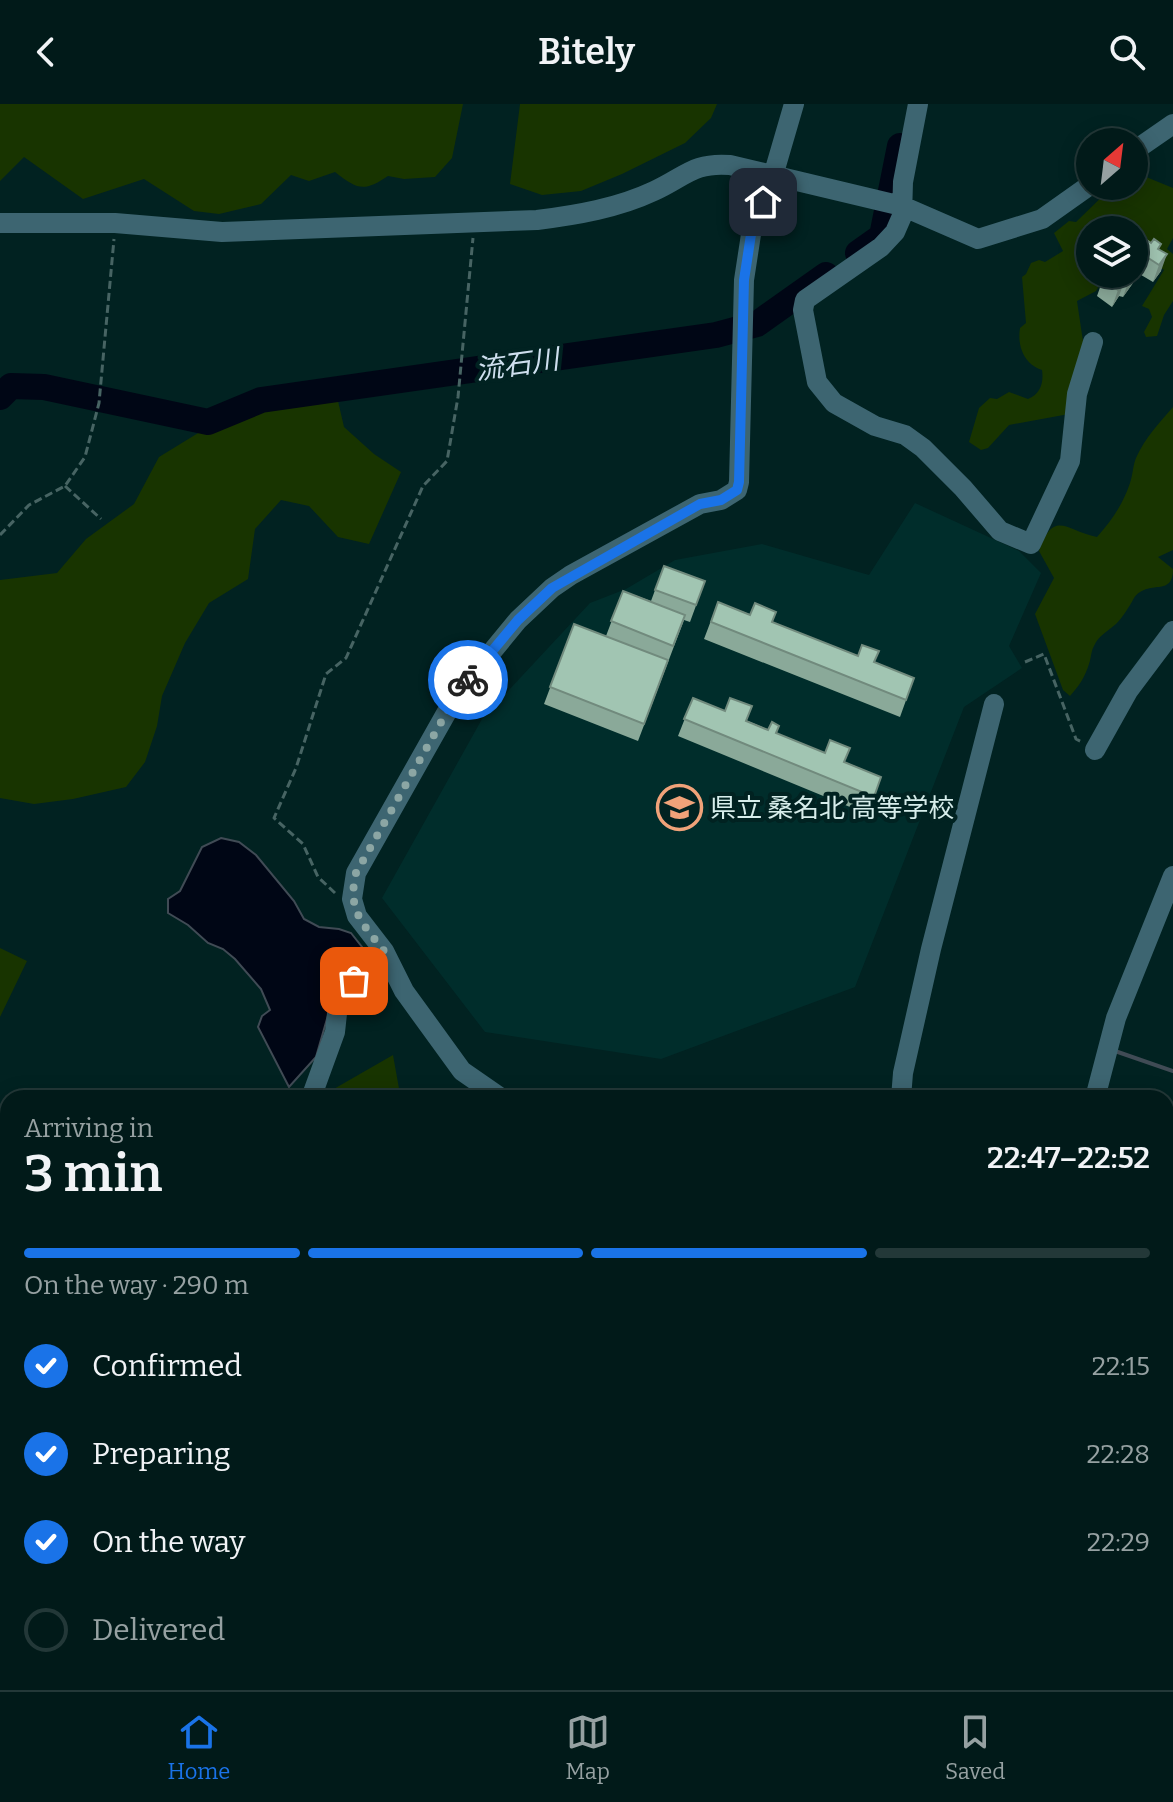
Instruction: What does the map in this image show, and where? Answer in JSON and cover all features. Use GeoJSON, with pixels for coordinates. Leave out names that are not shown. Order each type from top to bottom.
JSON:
{"type":"FeatureCollection","features":[{"type":"Feature","properties":{"kind":"street"},"geometry":{"type":"LineString","coordinates":[[489,1090],[462,1071],[436,1038],[404,991],[384,951],[357,916],[352,899],[356,873],[457,694],[518,620],[571,575],[700,504],[721,500],[737,490],[744,280],[752,228],[773,176],[794,104]]}},
{"type":"Feature","properties":{"kind":"street"},"geometry":{"type":"LineString","coordinates":[[892,204],[903,182],[918,104]]}},
{"type":"Feature","properties":{"kind":"street"},"geometry":{"type":"LineString","coordinates":[[1148,141],[1173,124]]}},
{"type":"Feature","properties":{"kind":"street"},"geometry":{"type":"LineString","coordinates":[[0,223],[115,223],[222,232],[537,220],[598,210],[654,192],[698,166],[713,164],[730,165],[892,204],[978,239],[1042,219],[1076,195]]}},
{"type":"Feature","properties":{"kind":"street"},"geometry":{"type":"LineString","coordinates":[[892,204],[902,216],[895,232],[881,247],[805,300],[803,310],[817,382],[834,403],[875,426],[905,435],[923,448],[1000,531],[1031,544],[1070,461],[1077,394],[1093,342]]}},
{"type":"Feature","properties":{"kind":"street"},"geometry":{"type":"LineString","coordinates":[[1095,750],[1128,691],[1171,637]]}},
{"type":"Feature","properties":{"kind":"street"},"geometry":{"type":"LineString","coordinates":[[902,1090],[931,949],[994,704]]}},
{"type":"Feature","properties":{"kind":"street"},"geometry":{"type":"LineString","coordinates":[[1097,1090],[1116,1018],[1173,876]]}},
{"type":"Feature","properties":{"kind":"street"},"geometry":{"type":"LineString","coordinates":[[314,1090],[335,1032],[339,995],[384,951]]}},
{"type":"Feature","properties":{"kind":"path"},"geometry":{"type":"LineString","coordinates":[[352,899],[341,900],[318,877],[303,844],[274,818],[296,768],[326,674],[346,658],[423,486],[447,461],[458,397],[475,222]]}},
{"type":"Feature","properties":{"kind":"path"},"geometry":{"type":"LineString","coordinates":[[0,535],[29,505],[65,486],[85,457],[99,403],[115,223]]}},
{"type":"Feature","properties":{"kind":"path"},"geometry":{"type":"LineString","coordinates":[[65,486],[101,519]]}},
{"type":"Feature","properties":{"kind":"path"},"geometry":{"type":"LineString","coordinates":[[1025,662],[1044,654],[1076,739],[1095,750]]}},
{"type":"Feature","properties":{"kind":"shaded area","name":"県立 桑名北 高等学校"},"geometry":{"type":"Polygon","coordinates":[[[915,503],[1019,551],[1041,573],[1009,646],[1022,668],[964,707],[855,987],[661,1059],[485,1032],[382,898],[482,719],[590,603],[626,589],[675,560],[762,544],[869,575],[915,503]]]}},
{"type":"Feature","properties":{"kind":"shaded area"},"geometry":{"type":"Polygon","coordinates":[[[221,838],[239,842],[256,855],[294,901],[304,919],[319,927],[351,933],[362,947],[358,960],[333,998],[316,1057],[289,1087],[258,1027],[262,1016],[270,1010],[261,989],[223,949],[208,943],[168,913],[168,899],[180,891],[202,847],[221,838]]]}},
{"type":"Feature","properties":{"kind":"green space"},"geometry":{"type":"Polygon","coordinates":[[[0,104],[463,104],[452,158],[435,177],[404,179],[388,176],[373,185],[361,187],[335,172],[309,181],[291,175],[261,204],[219,214],[194,211],[144,179],[83,199],[24,157],[0,181],[0,104]]]}},
{"type":"Feature","properties":{"kind":"green space"},"geometry":{"type":"Polygon","coordinates":[[[520,104],[717,104],[711,118],[685,143],[581,191],[542,195],[510,184],[520,104]]]}},
{"type":"Feature","properties":{"kind":"green space"},"geometry":{"type":"Polygon","coordinates":[[[1148,178],[1173,188],[1173,238],[1167,249],[1173,254],[1173,301],[1157,336],[1146,337],[1144,332],[1152,317],[1149,309],[1142,306],[1164,270],[1148,258],[1148,216],[1082,216],[1099,200],[1148,200],[1148,178]]]}},
{"type":"Feature","properties":{"kind":"green space"},"geometry":{"type":"Polygon","coordinates":[[[1069,221],[1076,222],[1076,288],[1098,288],[1077,301],[1084,348],[1069,414],[1009,425],[988,448],[981,450],[969,442],[979,408],[990,398],[997,399],[1009,392],[1028,399],[1036,394],[1042,384],[1042,370],[1026,359],[1020,341],[1020,328],[1026,323],[1022,277],[1031,263],[1039,260],[1045,262],[1063,251],[1054,233],[1069,221]]]}},
{"type":"Feature","properties":{"kind":"green space"},"geometry":{"type":"Polygon","coordinates":[[[318,397],[338,401],[344,427],[374,454],[401,472],[369,544],[338,537],[309,506],[281,500],[255,529],[248,579],[209,603],[185,643],[162,696],[157,726],[145,762],[126,787],[34,804],[0,798],[0,580],[57,573],[86,539],[134,504],[159,457],[208,427],[264,403],[318,397]]]}},
{"type":"Feature","properties":{"kind":"green space"},"geometry":{"type":"Polygon","coordinates":[[[1173,407],[1173,550],[1158,557],[1173,569],[1172,578],[1165,586],[1140,592],[1119,621],[1098,639],[1084,677],[1070,696],[1063,690],[1035,614],[1054,578],[1039,551],[1050,530],[1056,526],[1069,527],[1097,537],[1124,498],[1135,461],[1144,444],[1173,407]]]}},
{"type":"Feature","properties":{"kind":"green space"},"geometry":{"type":"Polygon","coordinates":[[[0,948],[27,961],[0,1017],[0,948]]]}},
{"type":"Feature","properties":{"kind":"green space"},"geometry":{"type":"Polygon","coordinates":[[[393,1055],[399,1090],[332,1090],[393,1055]]]}},
{"type":"Feature","properties":{"kind":"building"},"geometry":{"type":"Polygon","coordinates":[[[1154,239],[1161,244],[1158,249],[1167,254],[1159,265],[1148,258],[1148,241],[1151,243],[1154,239]]]}},
{"type":"Feature","properties":{"kind":"building"},"geometry":{"type":"Polygon","coordinates":[[[664,566],[705,581],[696,605],[655,590],[664,566]]]}},
{"type":"Feature","properties":{"kind":"building"},"geometry":{"type":"Polygon","coordinates":[[[623,591],[685,615],[673,646],[611,621],[623,591]]]}},
{"type":"Feature","properties":{"kind":"building"},"geometry":{"type":"Polygon","coordinates":[[[718,602],[750,615],[755,603],[776,612],[772,622],[858,656],[862,645],[879,651],[874,662],[914,678],[906,700],[711,622],[718,602]]]}},
{"type":"Feature","properties":{"kind":"building"},"geometry":{"type":"Polygon","coordinates":[[[574,624],[668,660],[644,724],[550,687],[574,624]]]}},
{"type":"Feature","properties":{"kind":"building"},"geometry":{"type":"Polygon","coordinates":[[[693,698],[725,711],[730,698],[752,706],[746,721],[768,730],[772,722],[779,726],[776,733],[825,753],[830,740],[850,748],[844,762],[881,777],[874,797],[684,719],[693,698]]]}},
{"type":"Feature","properties":{"kind":"waterway","name":"流石川"},"geometry":{"type":"LineString","coordinates":[[858,253],[882,236],[900,146]]}},
{"type":"Feature","properties":{"kind":"waterway","name":"流石川"},"geometry":{"type":"LineString","coordinates":[[0,397],[11,386],[44,387],[208,422],[261,400],[716,335],[757,324],[826,275]]}},
{"type":"Feature","properties":{"kind":"waterway"},"geometry":{"type":"LineString","coordinates":[[1114,1053],[1173,1071]]}},
{"type":"Feature","properties":{"kind":"way so far"},"geometry":{"type":"LineString","coordinates":[[354,981],[384,951],[357,916],[352,899],[356,873],[457,694],[468,680]]}},
{"type":"Feature","properties":{"kind":"place","name":"県立 桑名北 高等学校"},"geometry":{"type":"Point","coordinates":[679,808]}},
{"type":"Feature","properties":{"kind":"route"},"geometry":{"type":"LineString","coordinates":[[468,680],[518,620],[552,588],[700,504],[721,500],[737,490],[744,280],[752,228],[763,202]]}}]}
